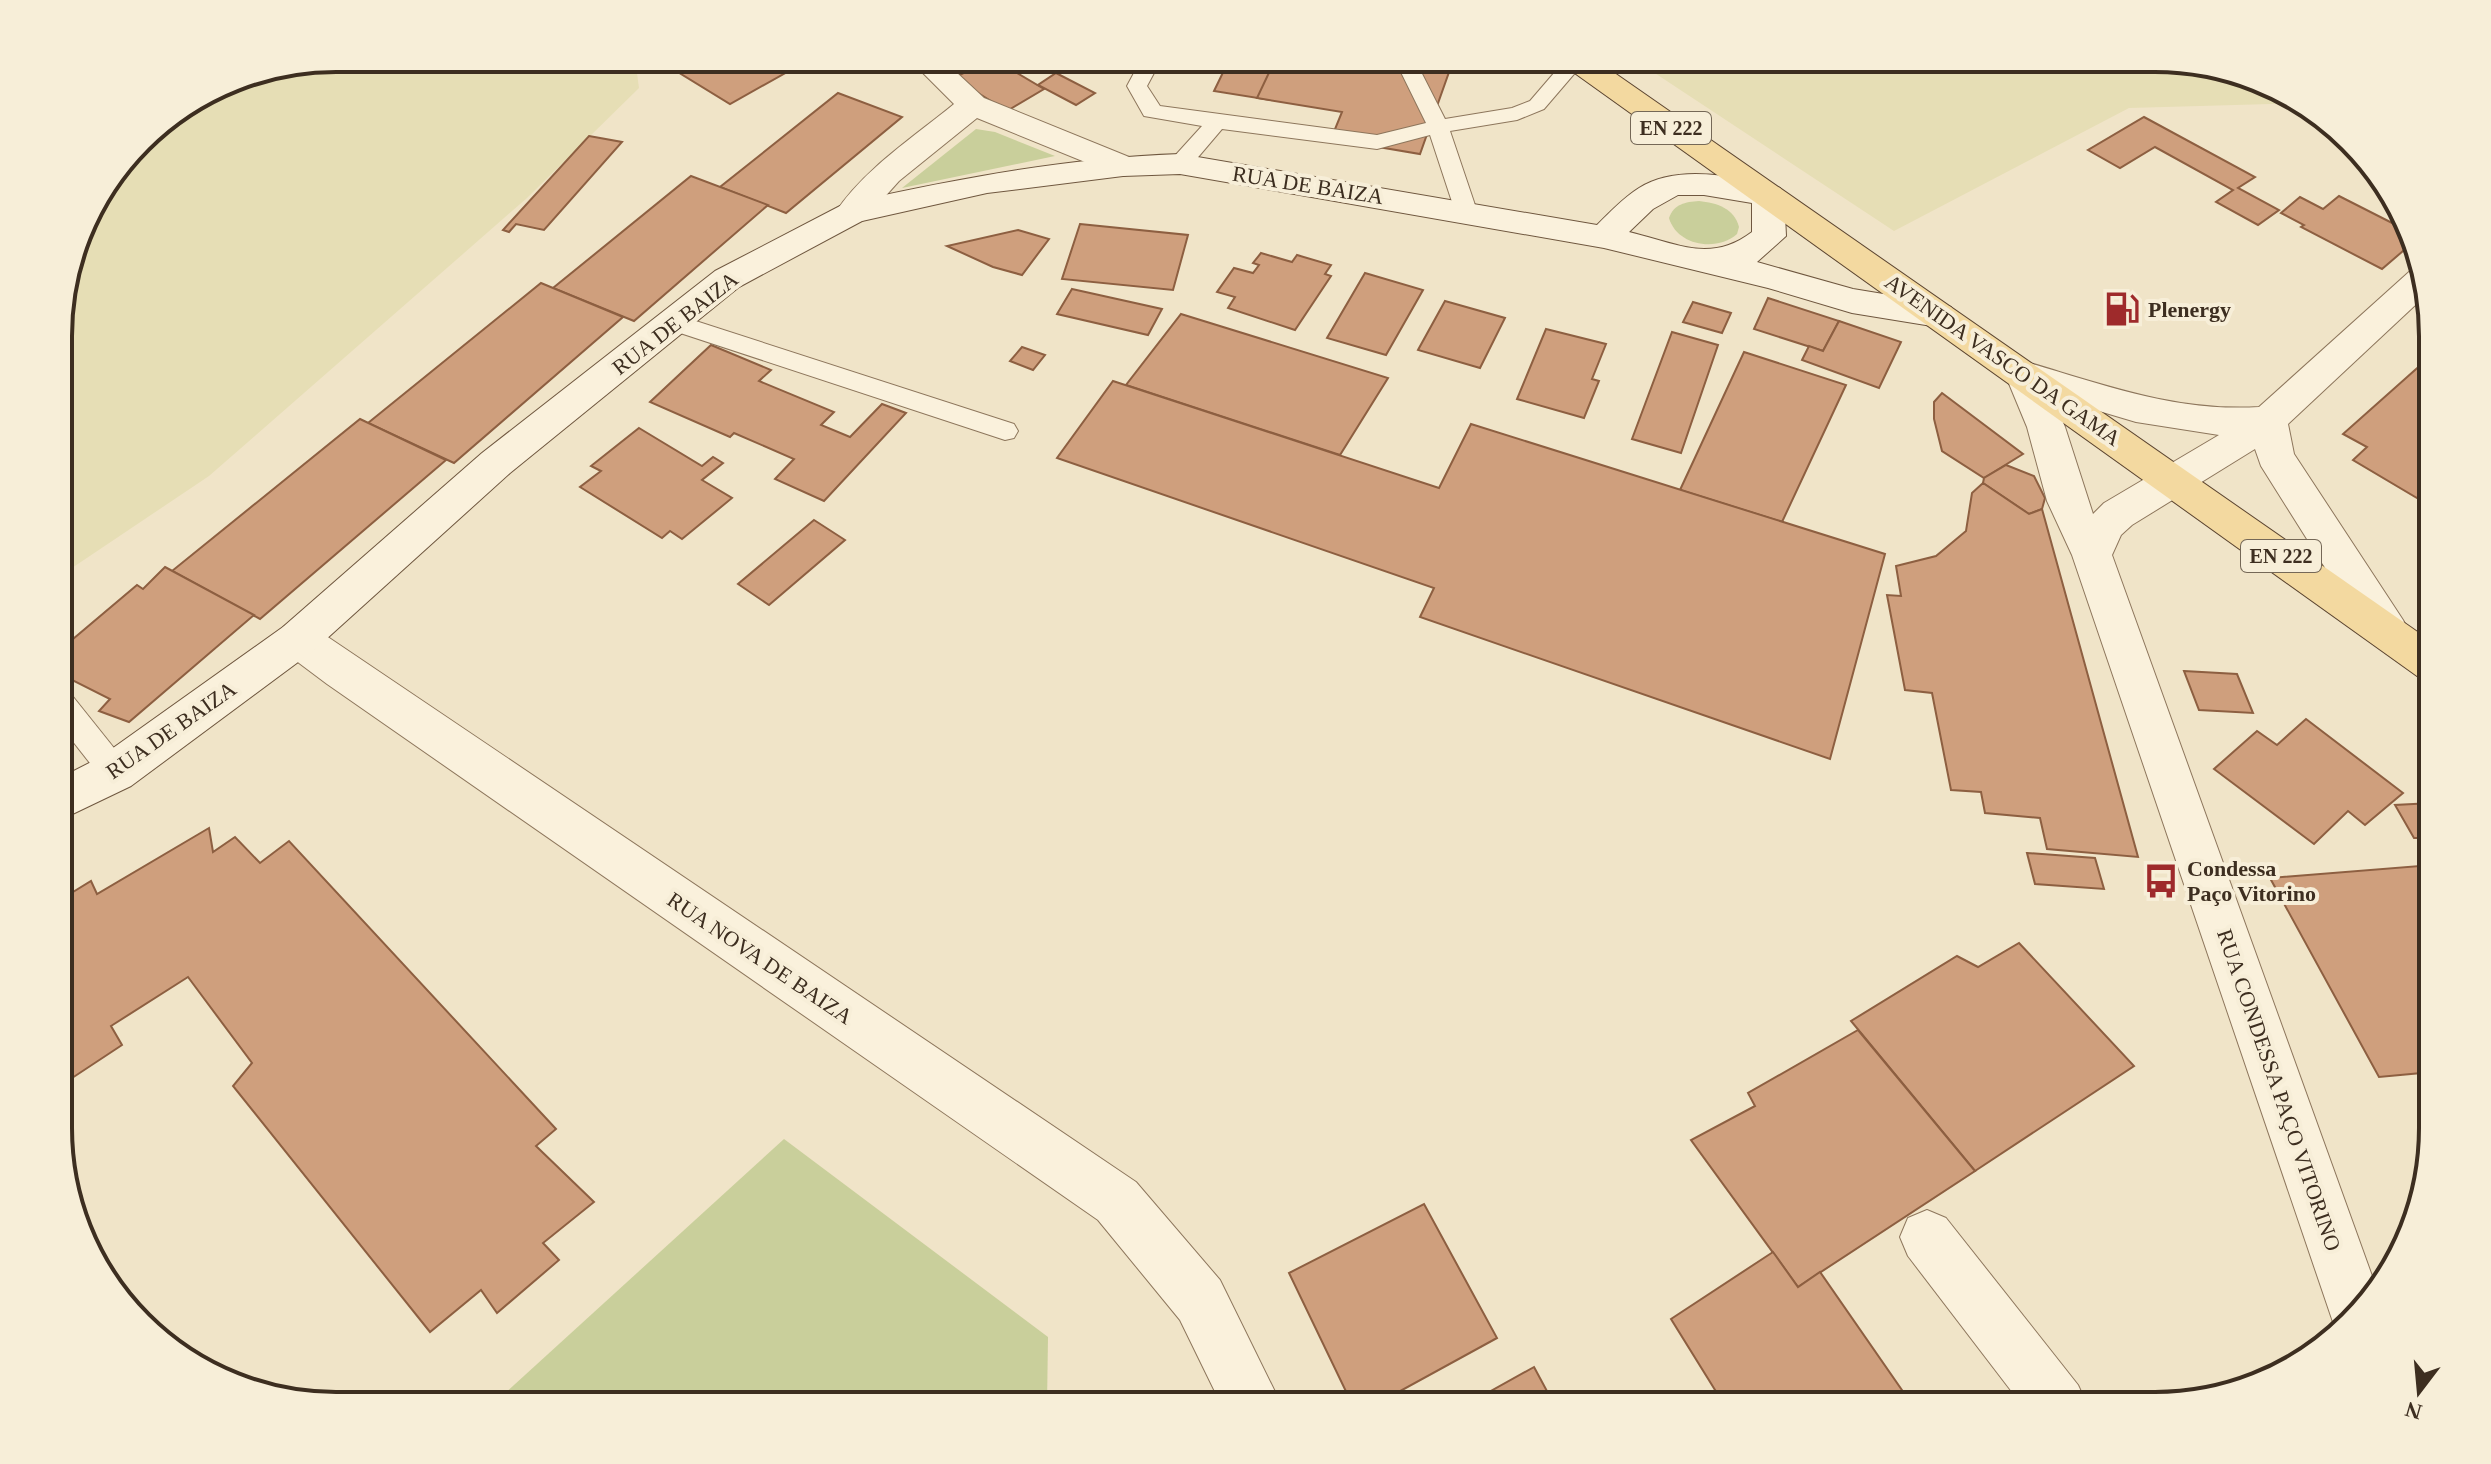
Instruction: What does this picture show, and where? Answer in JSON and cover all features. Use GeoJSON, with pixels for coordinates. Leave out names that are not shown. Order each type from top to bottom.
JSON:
{"type":"FeatureCollection","features":[{"type":"Feature","properties":{"kind":"main road","name":"AVENIDA VASCO DA GAMA"},"geometry":{"type":"LineString","coordinates":[[1593,72],[2418,654]]}},
{"type":"Feature","properties":{"kind":"street"},"geometry":{"type":"LineString","coordinates":[[938,72],[973,105],[1123,166]]}},
{"type":"Feature","properties":{"kind":"street"},"geometry":{"type":"LineString","coordinates":[[852,213],[888,174],[973,105]]}},
{"type":"Feature","properties":{"kind":"street","name":"RUA DE BAIZA"},"geometry":{"type":"LineString","coordinates":[[72,794],[115,772],[298,639],[496,463],[727,279],[852,213],[987,183],[1123,166],[1180,164],[1604,237],[1711,262],[1852,301],[1938,315]]}},
{"type":"Feature","properties":{"kind":"street"},"geometry":{"type":"LineString","coordinates":[[1604,237],[1647,197],[1670,186],[1697,186],[1768,195]]}},
{"type":"Feature","properties":{"kind":"street","name":"RUA DE BAIZA"},"geometry":{"type":"LineString","coordinates":[[1711,262],[1744,255],[1769,236],[1768,195]]}},
{"type":"Feature","properties":{"kind":"street"},"geometry":{"type":"LineString","coordinates":[[2092,555],[2105,526],[2118,514],[2269,420],[2414,286]]}},
{"type":"Feature","properties":{"kind":"street"},"geometry":{"type":"LineString","coordinates":[[2023,374],[2089,397],[2146,412],[2210,422],[2269,420]]}},
{"type":"Feature","properties":{"kind":"street","name":"RUA CONDESSA PAÇO VITORINO"},"geometry":{"type":"LineString","coordinates":[[2023,374],[2046,427],[2067,501],[2092,555],[2353,1302]]}},
{"type":"Feature","properties":{"kind":"street"},"geometry":{"type":"LineString","coordinates":[[2269,420],[2275,456],[2388,632]]}},
{"type":"Feature","properties":{"kind":"street","name":"RUA NOVA DE BAIZA"},"geometry":{"type":"LineString","coordinates":[[298,639],[1117,1201],[1200,1300],[1246,1392]]}},
{"type":"Feature","properties":{"kind":"street"},"geometry":{"type":"LineString","coordinates":[[1927,1237],[2047,1391]]}},
{"type":"Feature","properties":{"kind":"lane"},"geometry":{"type":"LineString","coordinates":[[1144,72],[1137,86],[1152,111],[1377,142],[1438,126],[1517,114],[1537,105],[1564,72]]}},
{"type":"Feature","properties":{"kind":"lane"},"geometry":{"type":"LineString","coordinates":[[1411,72],[1438,126],[1466,211]]}},
{"type":"Feature","properties":{"kind":"lane"},"geometry":{"type":"LineString","coordinates":[[1180,164],[1217,122]]}},
{"type":"Feature","properties":{"kind":"lane"},"geometry":{"type":"LineString","coordinates":[[674,322],[1005,431]]}},
{"type":"Feature","properties":{"kind":"lane"},"geometry":{"type":"LineString","coordinates":[[72,717],[115,772]]}},
{"type":"Feature","properties":{"kind":"shaded area"},"geometry":{"type":"Polygon","coordinates":[[[637,72],[639,88],[527,198],[209,476],[72,568],[74,302],[81,268],[99,219],[116,189],[149,149],[204,107],[235,92],[302,74],[637,72]]]}},
{"type":"Feature","properties":{"kind":"shaded area"},"geometry":{"type":"Polygon","coordinates":[[[1653,72],[2155,72],[2189,74],[2223,81],[2280,104],[2129,108],[1894,231],[1653,72]]]}},
{"type":"Feature","properties":{"kind":"green space"},"geometry":{"type":"Polygon","coordinates":[[[976,129],[995,132],[1055,156],[902,188],[976,129]]]}},
{"type":"Feature","properties":{"kind":"green space"},"geometry":{"type":"Polygon","coordinates":[[[1699,201],[1729,211],[1737,221],[1737,234],[1729,240],[1709,244],[1680,235],[1669,218],[1671,213],[1681,205],[1699,201]]]}},
{"type":"Feature","properties":{"kind":"green space"},"geometry":{"type":"Polygon","coordinates":[[[784,1139],[1048,1337],[1047,1392],[506,1392],[784,1139]]]}},
{"type":"Feature","properties":{"kind":"building"},"geometry":{"type":"Polygon","coordinates":[[[678,72],[787,72],[730,104],[678,72]]]}},
{"type":"Feature","properties":{"kind":"building"},"geometry":{"type":"Polygon","coordinates":[[[965,72],[1015,72],[1044,89],[1007,111],[954,78],[965,72]]]}},
{"type":"Feature","properties":{"kind":"building"},"geometry":{"type":"Polygon","coordinates":[[[1223,72],[1283,72],[1270,100],[1214,91],[1223,72]]]}},
{"type":"Feature","properties":{"kind":"building"},"geometry":{"type":"Polygon","coordinates":[[[1269,72],[1449,72],[1420,154],[1331,139],[1342,112],[1257,98],[1269,72]]]}},
{"type":"Feature","properties":{"kind":"building"},"geometry":{"type":"Polygon","coordinates":[[[1056,73],[1095,93],[1076,105],[1038,85],[1056,73]]]}},
{"type":"Feature","properties":{"kind":"building"},"geometry":{"type":"Polygon","coordinates":[[[838,93],[902,117],[786,213],[720,187],[838,93]]]}},
{"type":"Feature","properties":{"kind":"building"},"geometry":{"type":"Polygon","coordinates":[[[2144,117],[2255,177],[2238,188],[2279,210],[2258,225],[2216,202],[2233,190],[2155,147],[2120,168],[2088,150],[2144,117]]]}},
{"type":"Feature","properties":{"kind":"building"},"geometry":{"type":"Polygon","coordinates":[[[589,136],[622,142],[544,230],[516,224],[509,232],[503,230],[589,136]]]}},
{"type":"Feature","properties":{"kind":"building"},"geometry":{"type":"Polygon","coordinates":[[[691,176],[768,205],[634,321],[553,288],[691,176]]]}},
{"type":"Feature","properties":{"kind":"building"},"geometry":{"type":"Polygon","coordinates":[[[2339,196],[2394,224],[2404,250],[2382,269],[2301,227],[2304,225],[2281,213],[2300,197],[2323,209],[2339,196]]]}},
{"type":"Feature","properties":{"kind":"building"},"geometry":{"type":"Polygon","coordinates":[[[1080,224],[1188,235],[1173,290],[1062,279],[1080,224]]]}},
{"type":"Feature","properties":{"kind":"building"},"geometry":{"type":"Polygon","coordinates":[[[1018,230],[1049,239],[1022,275],[993,267],[947,246],[1018,230]]]}},
{"type":"Feature","properties":{"kind":"building"},"geometry":{"type":"Polygon","coordinates":[[[1261,253],[1292,262],[1297,255],[1331,265],[1325,274],[1331,276],[1295,330],[1228,308],[1235,297],[1217,292],[1234,268],[1253,273],[1259,265],[1253,263],[1261,253]]]}},
{"type":"Feature","properties":{"kind":"building"},"geometry":{"type":"Polygon","coordinates":[[[1365,273],[1423,290],[1386,355],[1327,338],[1365,273]]]}},
{"type":"Feature","properties":{"kind":"building"},"geometry":{"type":"Polygon","coordinates":[[[541,283],[623,317],[454,463],[368,423],[541,283]]]}},
{"type":"Feature","properties":{"kind":"building"},"geometry":{"type":"Polygon","coordinates":[[[1072,289],[1162,309],[1148,335],[1057,314],[1072,289]]]}},
{"type":"Feature","properties":{"kind":"building"},"geometry":{"type":"Polygon","coordinates":[[[1768,298],[1839,321],[1823,351],[1754,329],[1768,298]]]}},
{"type":"Feature","properties":{"kind":"building"},"geometry":{"type":"Polygon","coordinates":[[[1445,301],[1505,318],[1480,368],[1418,350],[1445,301]]]}},
{"type":"Feature","properties":{"kind":"building"},"geometry":{"type":"Polygon","coordinates":[[[1693,302],[1731,313],[1722,333],[1683,322],[1693,302]]]}},
{"type":"Feature","properties":{"kind":"building"},"geometry":{"type":"Polygon","coordinates":[[[1181,314],[1388,378],[1340,455],[1126,385],[1181,314]]]}},
{"type":"Feature","properties":{"kind":"building"},"geometry":{"type":"Polygon","coordinates":[[[1839,321],[1901,342],[1879,388],[1802,360],[1809,346],[1823,351],[1839,321]]]}},
{"type":"Feature","properties":{"kind":"building"},"geometry":{"type":"Polygon","coordinates":[[[1546,329],[1606,344],[1592,379],[1599,381],[1584,418],[1517,399],[1546,329]]]}},
{"type":"Feature","properties":{"kind":"building"},"geometry":{"type":"Polygon","coordinates":[[[1672,332],[1718,345],[1681,453],[1632,439],[1672,332]]]}},
{"type":"Feature","properties":{"kind":"building"},"geometry":{"type":"Polygon","coordinates":[[[711,345],[771,370],[759,381],[834,412],[821,425],[850,437],[882,404],[906,413],[824,501],[775,479],[794,459],[734,433],[730,437],[650,402],[711,345]]]}},
{"type":"Feature","properties":{"kind":"building"},"geometry":{"type":"Polygon","coordinates":[[[1022,347],[1045,355],[1033,370],[1010,361],[1022,347]]]}},
{"type":"Feature","properties":{"kind":"building"},"geometry":{"type":"Polygon","coordinates":[[[1744,352],[1846,385],[1782,522],[1680,490],[1744,352]]]}},
{"type":"Feature","properties":{"kind":"building"},"geometry":{"type":"Polygon","coordinates":[[[2418,367],[2417,498],[2353,460],[2367,447],[2343,434],[2418,367]]]}},
{"type":"Feature","properties":{"kind":"building"},"geometry":{"type":"Polygon","coordinates":[[[1113,381],[1439,488],[1471,424],[1885,554],[1830,759],[1420,617],[1434,588],[1057,458],[1113,381]]]}},
{"type":"Feature","properties":{"kind":"building"},"geometry":{"type":"Polygon","coordinates":[[[1942,393],[2023,454],[1984,478],[1942,451],[1934,419],[1934,402],[1942,393]]]}},
{"type":"Feature","properties":{"kind":"building"},"geometry":{"type":"Polygon","coordinates":[[[360,419],[446,460],[260,619],[172,571],[360,419]]]}},
{"type":"Feature","properties":{"kind":"building"},"geometry":{"type":"Polygon","coordinates":[[[639,428],[702,466],[713,457],[723,463],[702,480],[732,498],[682,539],[670,531],[662,538],[580,487],[601,471],[591,466],[639,428]]]}},
{"type":"Feature","properties":{"kind":"building"},"geometry":{"type":"Polygon","coordinates":[[[2006,465],[2034,476],[2045,498],[2042,509],[2029,514],[1983,483],[1984,478],[2006,465]]]}},
{"type":"Feature","properties":{"kind":"building"},"geometry":{"type":"Polygon","coordinates":[[[1983,483],[2029,514],[2042,509],[2138,857],[2047,849],[2040,818],[1985,813],[1981,792],[1951,790],[1932,693],[1905,690],[1887,595],[1901,596],[1896,566],[1936,556],[1966,531],[1972,493],[1983,483]]]}},
{"type":"Feature","properties":{"kind":"building"},"geometry":{"type":"Polygon","coordinates":[[[814,520],[845,540],[769,605],[738,584],[814,520]]]}},
{"type":"Feature","properties":{"kind":"building"},"geometry":{"type":"Polygon","coordinates":[[[165,567],[254,615],[129,722],[99,711],[110,699],[72,680],[72,640],[137,585],[143,589],[165,567]]]}},
{"type":"Feature","properties":{"kind":"building"},"geometry":{"type":"Polygon","coordinates":[[[2184,671],[2237,674],[2253,713],[2199,710],[2184,671]]]}},
{"type":"Feature","properties":{"kind":"building"},"geometry":{"type":"Polygon","coordinates":[[[2306,719],[2403,793],[2365,825],[2348,811],[2314,844],[2214,769],[2257,731],[2277,745],[2306,719]]]}},
{"type":"Feature","properties":{"kind":"building"},"geometry":{"type":"Polygon","coordinates":[[[2418,804],[2418,838],[2414,838],[2395,805],[2418,804]]]}},
{"type":"Feature","properties":{"kind":"building"},"geometry":{"type":"Polygon","coordinates":[[[209,828],[213,852],[235,837],[260,863],[289,841],[556,1129],[536,1146],[594,1202],[543,1243],[559,1260],[497,1313],[481,1290],[430,1332],[233,1086],[252,1063],[188,977],[111,1026],[122,1045],[72,1078],[72,893],[91,881],[97,894],[209,828]]]}},
{"type":"Feature","properties":{"kind":"building"},"geometry":{"type":"Polygon","coordinates":[[[2027,853],[2095,858],[2104,889],[2035,884],[2027,853]]]}},
{"type":"Feature","properties":{"kind":"building"},"geometry":{"type":"Polygon","coordinates":[[[2418,866],[2418,1073],[2379,1077],[2270,878],[2418,866]]]}},
{"type":"Feature","properties":{"kind":"building"},"geometry":{"type":"Polygon","coordinates":[[[2019,943],[2134,1066],[1975,1171],[1851,1021],[1957,956],[1978,967],[2019,943]]]}},
{"type":"Feature","properties":{"kind":"building"},"geometry":{"type":"Polygon","coordinates":[[[1858,1030],[1975,1171],[1798,1287],[1691,1140],[1755,1106],[1748,1093],[1858,1030]]]}},
{"type":"Feature","properties":{"kind":"building"},"geometry":{"type":"Polygon","coordinates":[[[1424,1204],[1497,1338],[1400,1391],[1346,1391],[1289,1273],[1424,1204]]]}},
{"type":"Feature","properties":{"kind":"building"},"geometry":{"type":"Polygon","coordinates":[[[1773,1252],[1798,1287],[1820,1272],[1903,1391],[1716,1391],[1671,1319],[1773,1252]]]}},
{"type":"Feature","properties":{"kind":"building"},"geometry":{"type":"Polygon","coordinates":[[[1534,1367],[1547,1391],[1490,1391],[1534,1367]]]}},
{"type":"Feature","properties":{"kind":"place","name":"Plenergy"},"geometry":{"type":"Point","coordinates":[2122,309]}},
{"type":"Feature","properties":{"kind":"place","name":"Condessa Paço Vitorino"},"geometry":{"type":"Point","coordinates":[2161,881]}}]}
